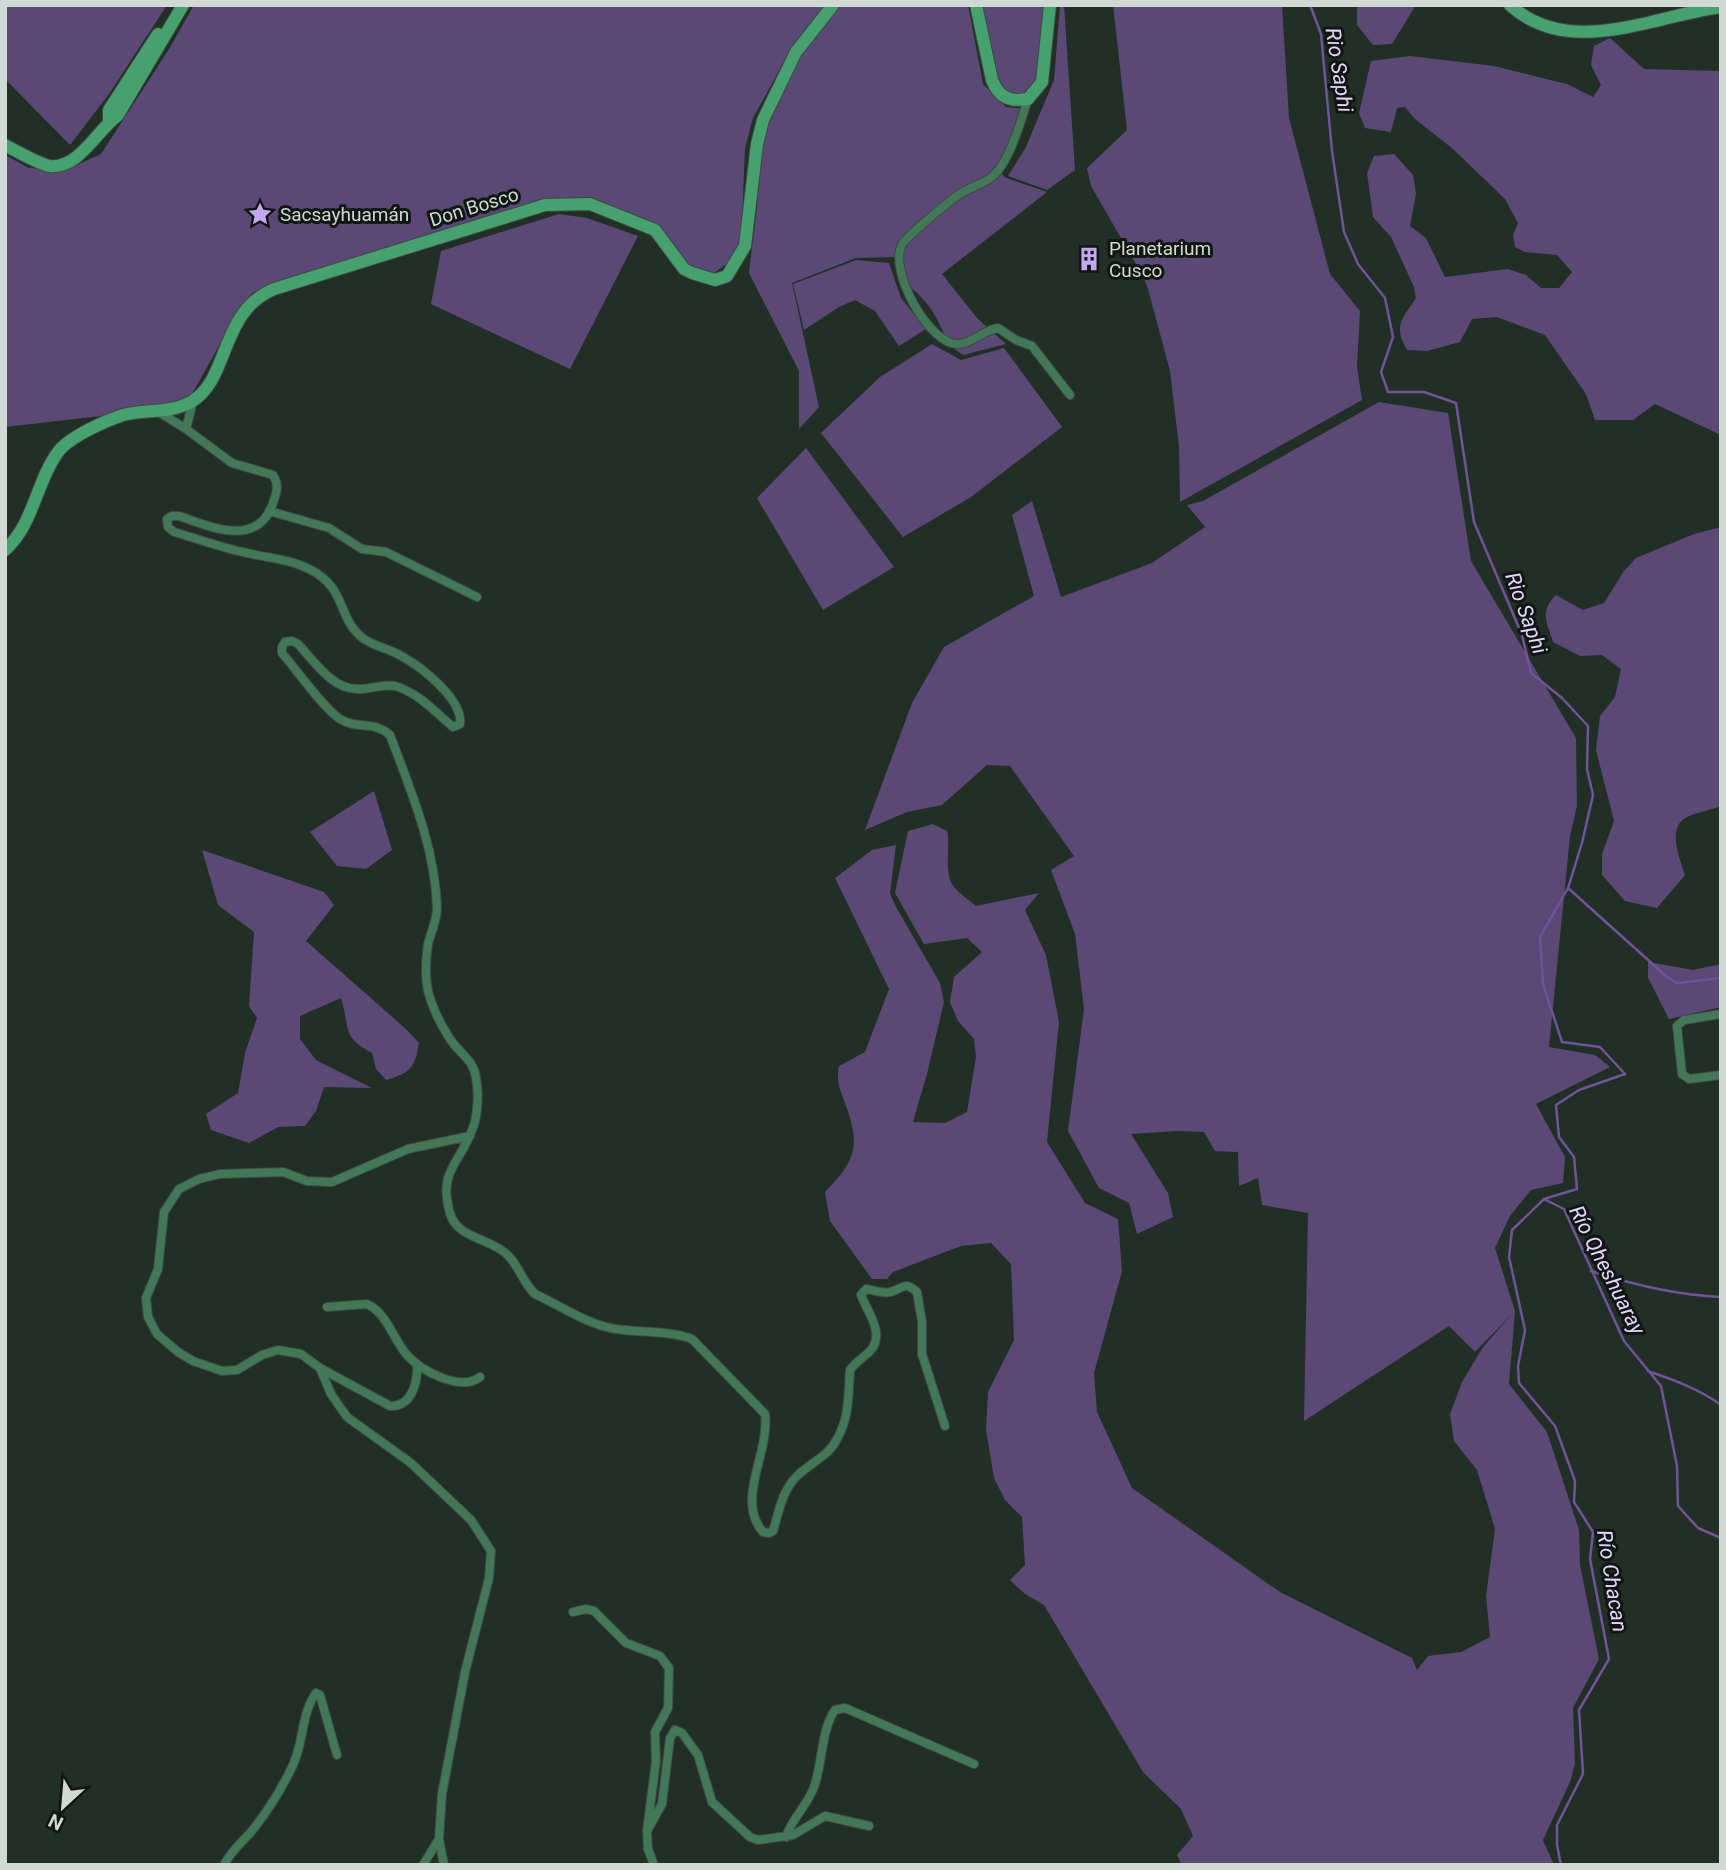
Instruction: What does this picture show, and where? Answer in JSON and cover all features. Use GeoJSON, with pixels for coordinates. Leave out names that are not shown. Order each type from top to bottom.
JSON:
{"type":"FeatureCollection","features":[{"type":"Feature","properties":{"kind":"street"},"geometry":{"type":"LineString","coordinates":[[109,121],[109,110],[177,5]]}},
{"type":"Feature","properties":{"kind":"street"},"geometry":{"type":"LineString","coordinates":[[5,145],[50,166],[68,163],[118,115],[183,5]]}},
{"type":"Feature","properties":{"kind":"street","name":"Don Bosco"},"geometry":{"type":"LineString","coordinates":[[193,401],[209,383],[246,307],[263,293],[545,205],[590,204],[655,230],[684,268],[692,273],[715,280],[727,276],[745,246],[757,144],[763,120],[796,52],[833,5]]}},
{"type":"Feature","properties":{"kind":"street"},"geometry":{"type":"LineString","coordinates":[[976,5],[996,90],[1014,101],[1028,99]]}},
{"type":"Feature","properties":{"kind":"street"},"geometry":{"type":"LineString","coordinates":[[1050,5],[1042,82],[1028,99],[1015,141],[993,176],[950,202],[903,244],[898,258],[909,296],[930,327],[945,341],[960,344],[988,330],[999,328],[1016,340],[1032,346],[1069,395]]}},
{"type":"Feature","properties":{"kind":"street"},"geometry":{"type":"LineString","coordinates":[[1510,5],[1527,19],[1571,31],[1641,26],[1696,10],[1721,7]]}},
{"type":"Feature","properties":{"kind":"street"},"geometry":{"type":"LineString","coordinates":[[5,550],[23,529],[59,451],[70,440],[124,415],[159,411],[193,401]]}},
{"type":"Feature","properties":{"kind":"street"},"geometry":{"type":"LineString","coordinates":[[186,429],[193,401]]}},
{"type":"Feature","properties":{"kind":"street"},"geometry":{"type":"LineString","coordinates":[[159,411],[232,463],[273,475],[277,483],[277,492],[270,511],[257,526],[247,531],[222,530],[179,516],[167,519],[168,527],[174,532],[245,553],[283,559],[322,575],[340,596],[352,626],[363,638],[405,657],[425,673],[452,700],[459,711],[460,724],[453,727],[429,705],[408,692],[382,684],[356,690],[344,687],[326,675],[299,644],[285,642],[282,647],[282,653],[337,717],[353,725],[370,724],[382,727],[390,735],[428,841],[437,912],[428,945],[428,990],[441,1023],[452,1042],[473,1066],[477,1079],[475,1122],[445,1185],[450,1215],[457,1226],[504,1251],[527,1286],[536,1294],[590,1320],[616,1329],[678,1334],[692,1339],[765,1414],[762,1452],[750,1498],[751,1510],[763,1532],[773,1531],[788,1488],[798,1475],[830,1450],[843,1426],[850,1397],[850,1370],[873,1348],[876,1341],[873,1319],[861,1295],[866,1289],[890,1292],[901,1286],[908,1286],[917,1293],[922,1322],[922,1354],[945,1426]]}},
{"type":"Feature","properties":{"kind":"street"},"geometry":{"type":"LineString","coordinates":[[270,511],[329,528],[362,549],[386,552],[477,597]]}},
{"type":"Feature","properties":{"kind":"street"},"geometry":{"type":"LineString","coordinates":[[1721,1014],[1684,1020],[1677,1026],[1682,1073],[1689,1079],[1721,1075]]}},
{"type":"Feature","properties":{"kind":"street"},"geometry":{"type":"LineString","coordinates":[[417,1364],[416,1380],[408,1401],[390,1406],[301,1354],[278,1350],[262,1355],[237,1370],[222,1371],[185,1357],[157,1334],[148,1317],[146,1298],[158,1269],[164,1212],[179,1189],[199,1179],[220,1174],[283,1172],[307,1181],[332,1182],[408,1149],[470,1136]]}},
{"type":"Feature","properties":{"kind":"street"},"geometry":{"type":"LineString","coordinates":[[327,1307],[360,1303],[374,1307],[407,1355],[417,1364],[460,1383],[470,1384],[480,1377]]}},
{"type":"Feature","properties":{"kind":"street"},"geometry":{"type":"LineString","coordinates":[[320,1367],[331,1394],[347,1417],[411,1463],[471,1520],[491,1551],[489,1578],[465,1672],[442,1794],[439,1839],[444,1865]]}},
{"type":"Feature","properties":{"kind":"street"},"geometry":{"type":"LineString","coordinates":[[573,1612],[586,1609],[594,1611],[626,1643],[660,1657],[669,1668],[668,1708],[655,1732],[656,1762],[647,1831],[648,1849],[653,1865]]}},
{"type":"Feature","properties":{"kind":"street"},"geometry":{"type":"LineString","coordinates":[[224,1865],[257,1825],[292,1766],[302,1739],[307,1713],[316,1693],[320,1695],[338,1755]]}},
{"type":"Feature","properties":{"kind":"street"},"geometry":{"type":"LineString","coordinates":[[786,1837],[792,1821],[804,1808],[815,1786],[830,1720],[835,1710],[845,1708],[974,1764]]}},
{"type":"Feature","properties":{"kind":"street"},"geometry":{"type":"LineString","coordinates":[[647,1831],[662,1804],[670,1738],[675,1730],[682,1733],[698,1755],[712,1802],[750,1837],[758,1840],[786,1837],[825,1816],[869,1826]]}},
{"type":"Feature","properties":{"kind":"street"},"geometry":{"type":"LineString","coordinates":[[423,1865],[439,1839]]}},
{"type":"Feature","properties":{"kind":"shaded area"},"geometry":{"type":"Polygon","coordinates":[[[5,5],[167,5],[109,94],[70,145],[5,79],[5,5]]]}},
{"type":"Feature","properties":{"kind":"shaded area","name":"Sacsayhuamán"},"geometry":{"type":"Polygon","coordinates":[[[194,5],[827,5],[791,49],[753,118],[745,148],[741,244],[728,263],[710,276],[672,254],[641,222],[591,203],[545,205],[252,293],[237,313],[191,396],[162,409],[5,427],[5,155],[29,168],[66,170],[101,154],[194,5]]]}},
{"type":"Feature","properties":{"kind":"shaded area"},"geometry":{"type":"Polygon","coordinates":[[[837,5],[968,5],[983,84],[1006,107],[1027,109],[1017,143],[1000,169],[1004,177],[1047,192],[942,274],[977,318],[1006,344],[963,355],[947,339],[927,303],[902,281],[896,257],[856,258],[792,283],[819,407],[799,429],[799,371],[749,273],[759,162],[768,114],[792,65],[837,5]]]}},
{"type":"Feature","properties":{"kind":"shaded area"},"geometry":{"type":"Polygon","coordinates":[[[979,5],[1048,5],[1042,82],[1021,102],[998,89],[979,5]]]}},
{"type":"Feature","properties":{"kind":"shaded area"},"geometry":{"type":"Polygon","coordinates":[[[1060,5],[1064,5],[1075,170],[1047,190],[1008,176],[1026,147],[1054,80],[1060,5]]]}},
{"type":"Feature","properties":{"kind":"shaded area"},"geometry":{"type":"Polygon","coordinates":[[[1113,5],[1282,5],[1289,118],[1330,274],[1360,311],[1357,367],[1362,400],[1180,502],[1179,446],[1170,371],[1148,289],[1091,186],[1087,168],[1127,130],[1113,5]]]}},
{"type":"Feature","properties":{"kind":"shaded area"},"geometry":{"type":"Polygon","coordinates":[[[1357,5],[1416,5],[1392,44],[1373,45],[1357,25],[1357,5]]]}},
{"type":"Feature","properties":{"kind":"shaded area"},"geometry":{"type":"Polygon","coordinates":[[[1610,38],[1644,69],[1721,71],[1721,435],[1655,404],[1633,420],[1595,420],[1586,394],[1545,335],[1497,317],[1472,319],[1460,342],[1427,351],[1407,350],[1401,335],[1403,317],[1416,298],[1414,287],[1391,237],[1373,217],[1367,173],[1374,156],[1394,154],[1413,175],[1416,194],[1410,226],[1426,238],[1445,277],[1508,269],[1526,275],[1541,288],[1559,288],[1572,272],[1557,255],[1525,252],[1515,247],[1513,235],[1518,223],[1505,199],[1405,107],[1397,108],[1391,132],[1365,128],[1359,113],[1371,61],[1410,56],[1494,66],[1567,84],[1593,97],[1601,85],[1591,65],[1594,46],[1610,38]]]}},
{"type":"Feature","properties":{"kind":"shaded area"},"geometry":{"type":"Polygon","coordinates":[[[559,214],[587,218],[638,236],[570,369],[431,304],[441,251],[559,214]]]}},
{"type":"Feature","properties":{"kind":"shaded area"},"geometry":{"type":"Polygon","coordinates":[[[856,260],[889,263],[901,298],[926,329],[899,346],[875,311],[855,300],[804,330],[793,284],[856,260]]]}},
{"type":"Feature","properties":{"kind":"shaded area"},"geometry":{"type":"Polygon","coordinates":[[[932,344],[961,360],[1004,348],[1062,427],[971,497],[903,537],[821,433],[880,377],[932,344]]]}},
{"type":"Feature","properties":{"kind":"shaded area"},"geometry":{"type":"Polygon","coordinates":[[[1379,402],[1448,413],[1471,561],[1576,738],[1577,806],[1570,836],[1549,1047],[1595,1055],[1610,1067],[1536,1104],[1565,1157],[1563,1183],[1531,1190],[1510,1216],[1495,1248],[1515,1311],[1509,1384],[1547,1432],[1579,1530],[1580,1565],[1599,1659],[1573,1708],[1575,1764],[1570,1782],[1543,1840],[1554,1865],[1182,1865],[1177,1855],[1193,1836],[1181,1809],[1143,1772],[1044,1605],[1025,1594],[1010,1580],[1025,1565],[1022,1517],[1005,1500],[994,1478],[986,1430],[988,1392],[1014,1340],[1011,1264],[991,1243],[961,1246],[893,1272],[887,1279],[872,1279],[830,1221],[825,1192],[849,1161],[854,1142],[850,1118],[839,1085],[839,1066],[865,1052],[889,989],[835,878],[872,850],[896,845],[890,893],[940,983],[944,1002],[913,1122],[945,1123],[967,1112],[976,1057],[974,1039],[958,1021],[950,1002],[954,977],[982,952],[967,938],[924,944],[895,893],[908,831],[933,824],[947,831],[951,881],[956,890],[976,906],[1039,893],[1025,910],[1046,955],[1059,1022],[1047,1142],[1085,1203],[1118,1219],[1122,1271],[1094,1373],[1097,1412],[1132,1488],[1280,1592],[1412,1658],[1417,1670],[1428,1656],[1461,1652],[1490,1637],[1486,1596],[1495,1529],[1477,1470],[1454,1441],[1450,1414],[1462,1382],[1483,1347],[1513,1313],[1475,1352],[1449,1326],[1304,1421],[1308,1213],[1262,1205],[1258,1178],[1239,1186],[1238,1152],[1215,1151],[1204,1132],[1131,1134],[1168,1193],[1173,1217],[1137,1234],[1129,1203],[1099,1188],[1068,1131],[1084,1009],[1075,934],[1051,870],[1074,856],[1010,766],[987,765],[942,805],[907,812],[865,830],[912,703],[944,647],[1034,596],[1012,515],[1032,501],[1061,597],[1152,563],[1205,527],[1187,505],[1203,501],[1379,402]]]}},
{"type":"Feature","properties":{"kind":"shaded area"},"geometry":{"type":"Polygon","coordinates":[[[806,448],[894,567],[823,610],[757,498],[806,448]]]}},
{"type":"Feature","properties":{"kind":"shaded area"},"geometry":{"type":"Polygon","coordinates":[[[1721,527],[1721,806],[1687,817],[1677,828],[1676,844],[1685,875],[1657,908],[1625,901],[1602,875],[1602,854],[1614,821],[1596,750],[1600,716],[1615,697],[1621,669],[1602,655],[1580,656],[1553,642],[1546,612],[1556,595],[1583,610],[1604,603],[1624,571],[1636,558],[1694,534],[1721,527]]]}},
{"type":"Feature","properties":{"kind":"shaded area"},"geometry":{"type":"Polygon","coordinates":[[[374,791],[392,850],[366,869],[337,866],[310,832],[374,791]]]}},
{"type":"Feature","properties":{"kind":"shaded area"},"geometry":{"type":"Polygon","coordinates":[[[202,850],[324,892],[334,905],[306,941],[419,1043],[416,1058],[406,1072],[386,1080],[376,1069],[372,1053],[355,1042],[348,1030],[341,998],[300,1016],[300,1039],[316,1060],[372,1088],[324,1087],[316,1111],[305,1126],[278,1127],[249,1143],[211,1130],[206,1114],[238,1093],[245,1053],[257,1018],[249,1006],[254,932],[218,905],[202,850]]]}},
{"type":"Feature","properties":{"kind":"shaded area"},"geometry":{"type":"Polygon","coordinates":[[[1648,962],[1693,970],[1721,964],[1721,1007],[1669,1019],[1648,978],[1648,962]]]}},
{"type":"Feature","properties":{"kind":"waterway","name":"Rio Saphi"},"geometry":{"type":"LineString","coordinates":[[1310,5],[1321,34],[1332,151],[1344,232],[1358,264],[1385,298],[1393,337],[1381,372],[1388,392],[1424,392],[1456,403],[1474,522],[1522,635],[1531,673],[1562,698],[1588,726],[1587,769],[1593,795],[1568,888],[1540,937],[1543,984],[1562,1042],[1600,1047],[1625,1074],[1579,1090],[1556,1105],[1559,1137],[1574,1157],[1577,1189],[1544,1199],[1512,1230],[1509,1257],[1525,1330],[1518,1366],[1519,1383],[1555,1426],[1575,1481],[1574,1502],[1593,1532],[1590,1559],[1609,1659],[1579,1710],[1583,1774],[1557,1825],[1561,1865]]}},
{"type":"Feature","properties":{"kind":"waterway"},"geometry":{"type":"LineString","coordinates":[[1568,888],[1677,983],[1721,978]]}},
{"type":"Feature","properties":{"kind":"waterway","name":"Río Qheshuaray"},"geometry":{"type":"LineString","coordinates":[[1544,1199],[1564,1209],[1624,1341],[1661,1386],[1677,1466],[1678,1506],[1698,1528],[1721,1538]]}},
{"type":"Feature","properties":{"kind":"waterway"},"geometry":{"type":"LineString","coordinates":[[1591,1271],[1655,1288],[1721,1297]]}},
{"type":"Feature","properties":{"kind":"waterway"},"geometry":{"type":"LineString","coordinates":[[1648,1371],[1677,1381],[1721,1405]]}},
{"type":"Feature","properties":{"kind":"place","name":"Sacsayhuamán"},"geometry":{"type":"Point","coordinates":[260,214]}},
{"type":"Feature","properties":{"kind":"place","name":"Planetarium Cusco"},"geometry":{"type":"Point","coordinates":[1089,259]}},
{"type":"Feature","properties":{"kind":"water label","name":"Río Chacan"},"geometry":{"type":"Point","coordinates":[1612,1581]}}]}
